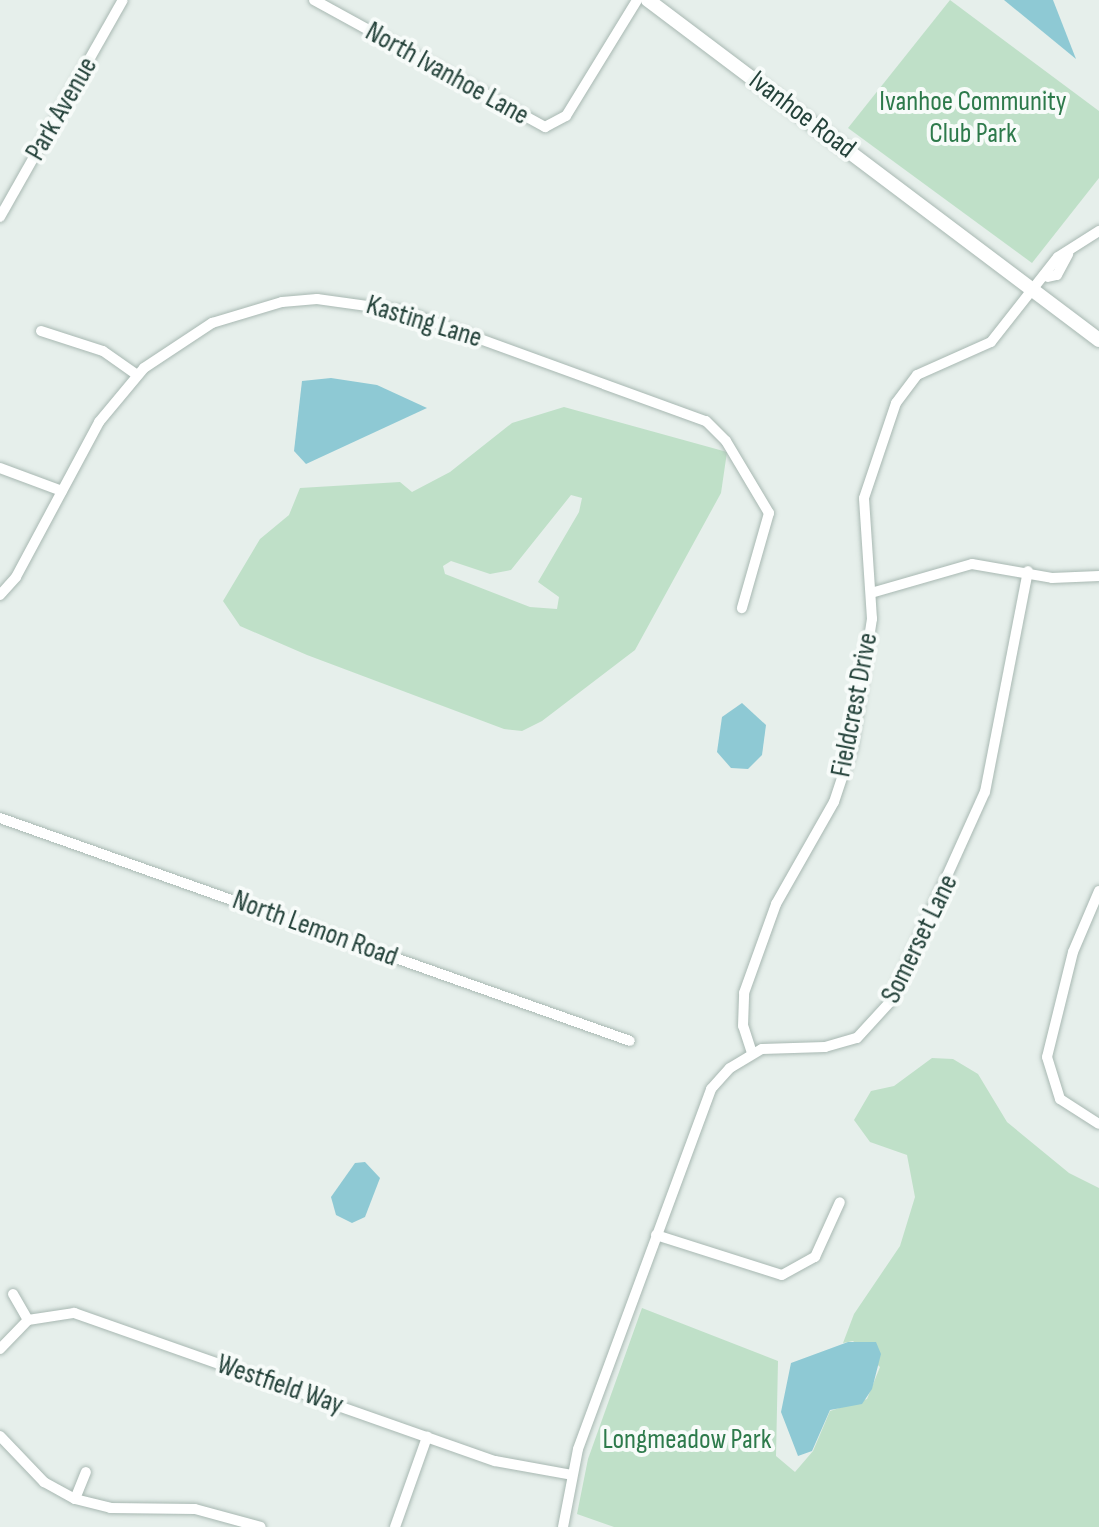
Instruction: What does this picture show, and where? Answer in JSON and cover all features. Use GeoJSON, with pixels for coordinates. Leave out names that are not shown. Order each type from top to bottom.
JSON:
{"type":"FeatureCollection","features":[{"type":"Feature","properties":{"kind":"main road","name":"Ivanhoe Road"},"geometry":{"type":"LineString","coordinates":[[648,0],[1099,340]]}},
{"type":"Feature","properties":{"kind":"street","name":"Park Avenue"},"geometry":{"type":"LineString","coordinates":[[0,217],[123,0]]}},
{"type":"Feature","properties":{"kind":"street","name":"North Ivanhoe Lane"},"geometry":{"type":"LineString","coordinates":[[314,0],[520,118],[546,127],[566,116],[637,0]]}},
{"type":"Feature","properties":{"kind":"street","name":"Fieldcrest Drive"},"geometry":{"type":"LineString","coordinates":[[752,1052],[743,1026],[744,993],[776,904],[846,768],[869,654],[871,593],[864,498],[900,394],[931,367],[990,342],[1048,277],[1058,257],[1099,231]]}},
{"type":"Feature","properties":{"kind":"street","name":"Kasting Lane"},"geometry":{"type":"LineString","coordinates":[[0,594],[16,578],[100,422],[138,375],[187,336],[250,309],[350,300],[403,311],[692,413],[726,442],[768,514],[742,608]]}},
{"type":"Feature","properties":{"kind":"street"},"geometry":{"type":"LineString","coordinates":[[41,331],[104,352],[138,375]]}},
{"type":"Feature","properties":{"kind":"street"},"geometry":{"type":"LineString","coordinates":[[0,468],[62,492]]}},
{"type":"Feature","properties":{"kind":"street"},"geometry":{"type":"LineString","coordinates":[[871,593],[972,564],[1099,576]]}},
{"type":"Feature","properties":{"kind":"street","name":"Somerset Lane"},"geometry":{"type":"LineString","coordinates":[[752,1052],[848,1042],[870,1028],[890,1002],[985,792],[1028,571]]}},
{"type":"Feature","properties":{"kind":"street","name":"North Lemon Road"},"geometry":{"type":"LineString","coordinates":[[0,818],[630,1041]]}},
{"type":"Feature","properties":{"kind":"street"},"geometry":{"type":"LineString","coordinates":[[1099,891],[1068,970],[1047,1057],[1060,1099],[1099,1124]]}},
{"type":"Feature","properties":{"kind":"street"},"geometry":{"type":"LineString","coordinates":[[563,1527],[572,1474],[656,1234],[712,1089],[752,1052]]}},
{"type":"Feature","properties":{"kind":"street"},"geometry":{"type":"LineString","coordinates":[[656,1234],[782,1275],[816,1256],[840,1202]]}},
{"type":"Feature","properties":{"kind":"street"},"geometry":{"type":"LineString","coordinates":[[0,1349],[28,1320],[13,1294]]}},
{"type":"Feature","properties":{"kind":"street","name":"Westfield Way"},"geometry":{"type":"LineString","coordinates":[[28,1320],[74,1312],[495,1461],[572,1474]]}},
{"type":"Feature","properties":{"kind":"street"},"geometry":{"type":"LineString","coordinates":[[0,1436],[44,1482],[75,1498],[110,1508],[195,1509],[260,1527]]}},
{"type":"Feature","properties":{"kind":"street"},"geometry":{"type":"LineString","coordinates":[[395,1527],[427,1437]]}},
{"type":"Feature","properties":{"kind":"street"},"geometry":{"type":"LineString","coordinates":[[75,1498],[86,1472]]}},
{"type":"Feature","properties":{"kind":"green space","name":"Ivanhoe Community Club Park"},"geometry":{"type":"Polygon","coordinates":[[[950,0],[1099,111],[1099,178],[1032,263],[848,128],[950,0]]]}},
{"type":"Feature","properties":{"kind":"green space"},"geometry":{"type":"Polygon","coordinates":[[[564,407],[727,452],[721,493],[635,650],[542,721],[522,731],[504,729],[307,655],[240,626],[223,601],[260,539],[289,515],[300,488],[400,482],[412,492],[450,472],[512,423],[564,407]],[[571,495],[511,570],[490,574],[451,561],[443,566],[445,574],[530,607],[557,609],[559,597],[538,582],[579,512],[582,498],[571,495]]]}},
{"type":"Feature","properties":{"kind":"green space","name":"Longmeadow Park"},"geometry":{"type":"Polygon","coordinates":[[[932,1058],[953,1059],[978,1074],[1007,1122],[1069,1173],[1099,1188],[1099,1527],[614,1527],[577,1514],[588,1459],[642,1308],[778,1361],[776,1456],[795,1472],[813,1451],[830,1411],[867,1399],[880,1367],[853,1341],[843,1343],[854,1314],[900,1246],[915,1197],[907,1155],[870,1142],[854,1120],[871,1091],[894,1086],[932,1058]]]}},
{"type":"Feature","properties":{"kind":"water"},"geometry":{"type":"Polygon","coordinates":[[[1004,0],[1053,0],[1076,59],[1004,0]]]}},
{"type":"Feature","properties":{"kind":"water"},"geometry":{"type":"Polygon","coordinates":[[[331,378],[377,385],[427,408],[306,464],[294,451],[302,381],[331,378]]]}},
{"type":"Feature","properties":{"kind":"water"},"geometry":{"type":"Polygon","coordinates":[[[742,703],[766,725],[762,755],[748,769],[731,768],[717,752],[722,717],[742,703]]]}},
{"type":"Feature","properties":{"kind":"water"},"geometry":{"type":"Polygon","coordinates":[[[365,1162],[380,1178],[365,1217],[352,1223],[336,1215],[331,1197],[355,1163],[365,1162]]]}},
{"type":"Feature","properties":{"kind":"water"},"geometry":{"type":"Polygon","coordinates":[[[848,1342],[876,1342],[881,1354],[872,1389],[862,1404],[830,1410],[812,1451],[798,1456],[781,1412],[791,1363],[848,1342]]]}}]}
